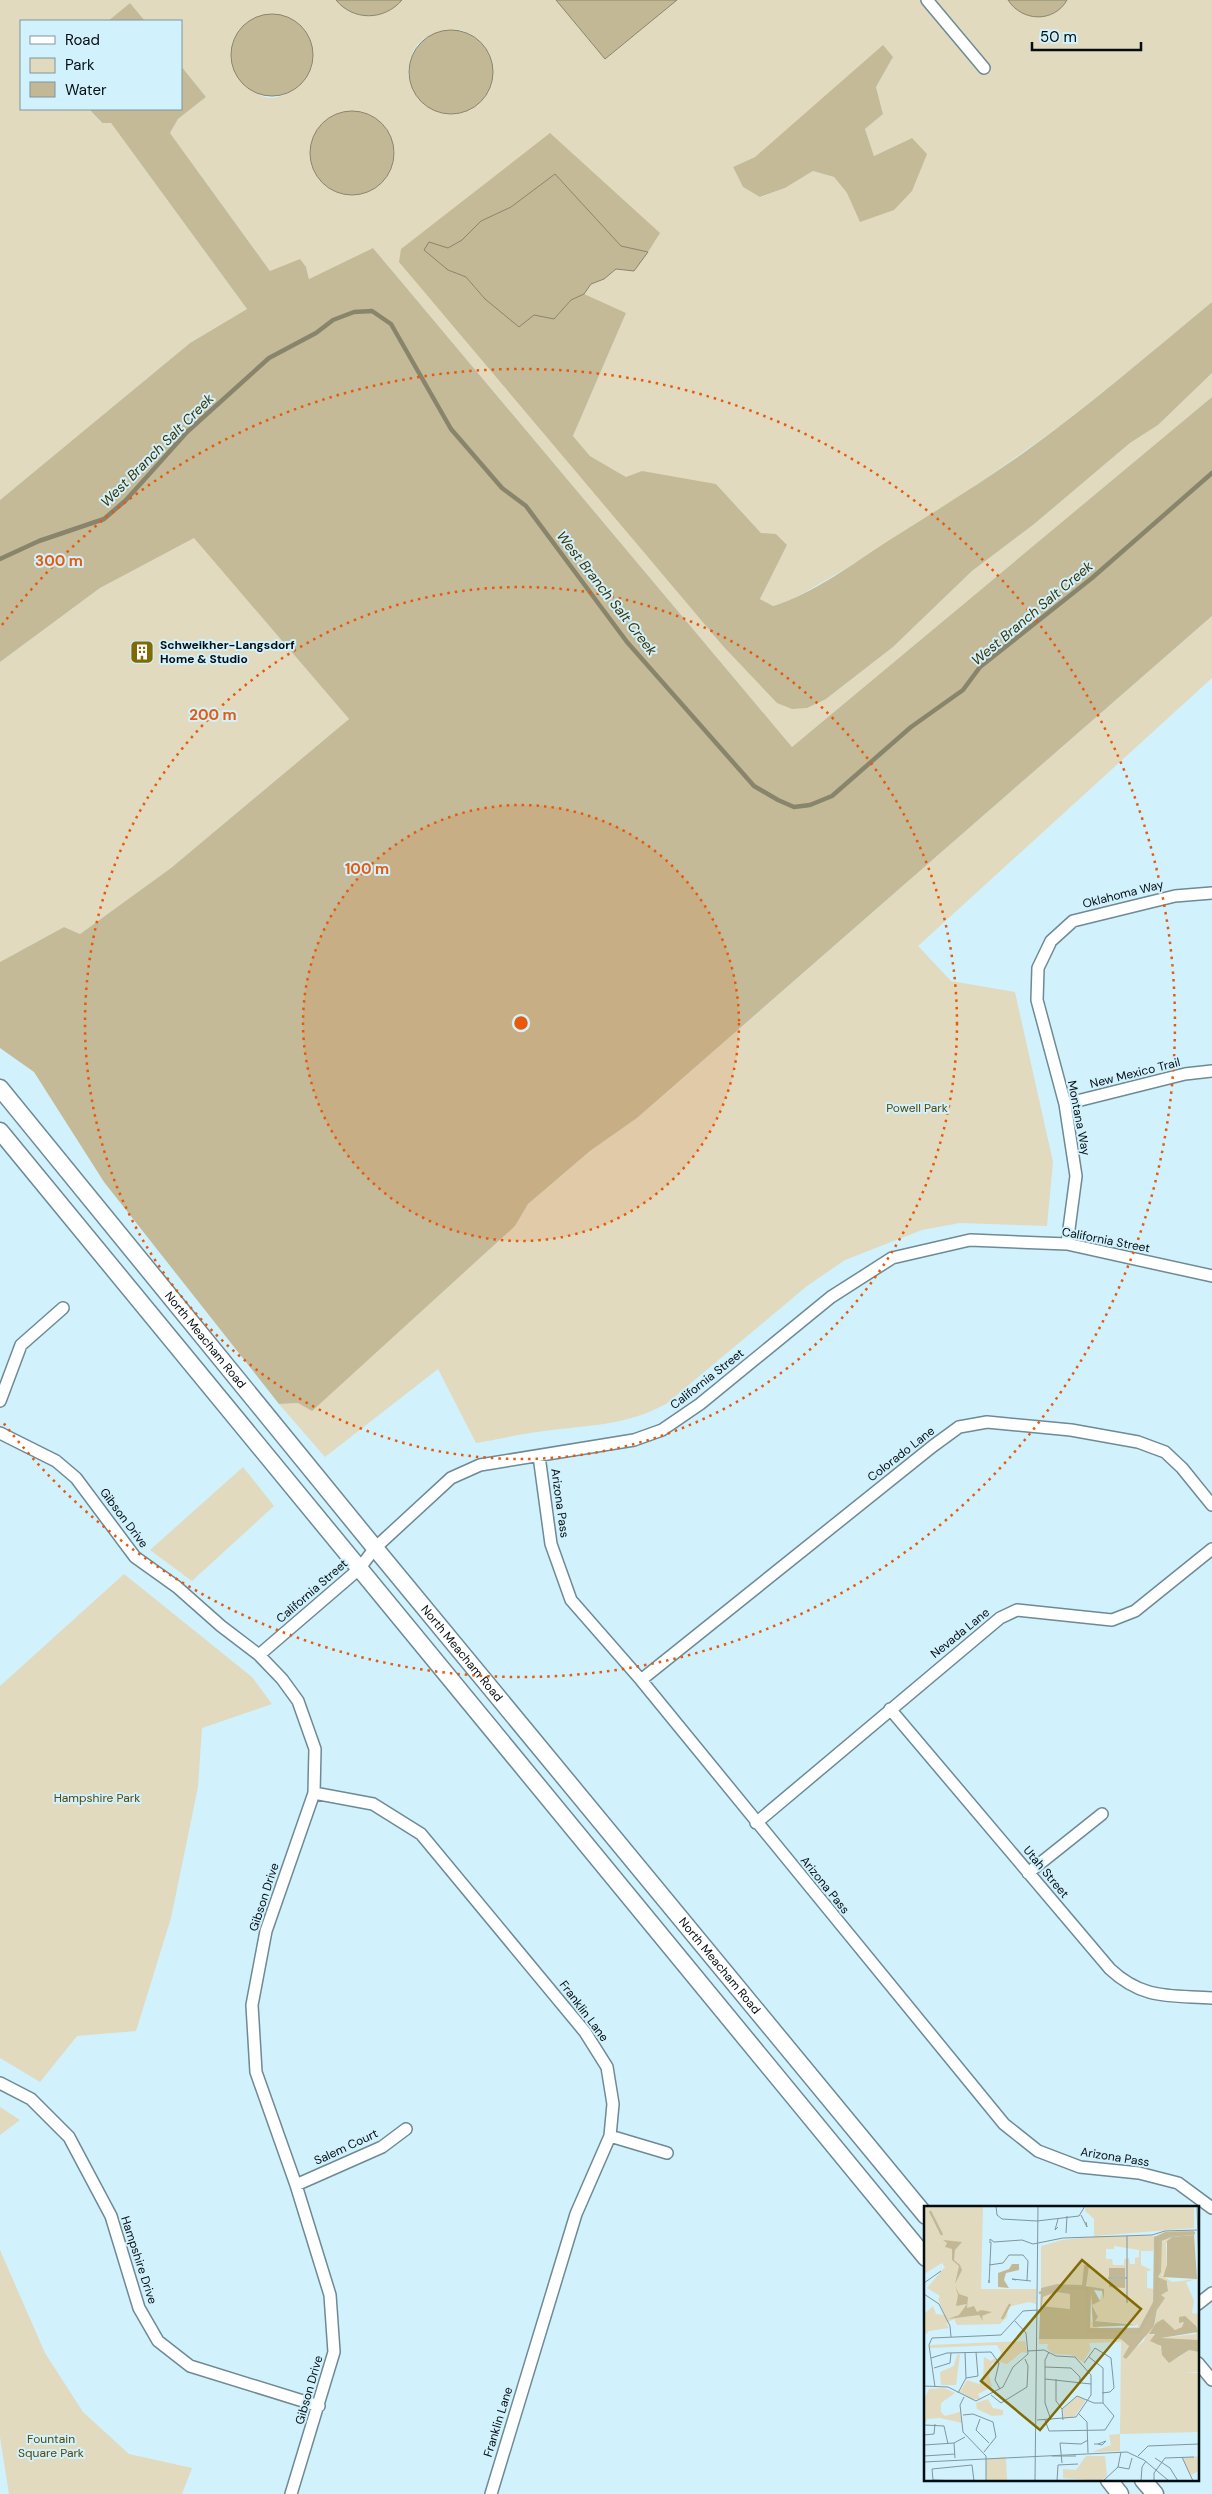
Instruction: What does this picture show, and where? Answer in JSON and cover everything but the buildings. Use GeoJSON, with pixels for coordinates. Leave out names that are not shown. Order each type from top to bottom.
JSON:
{"type":"FeatureCollection","features":[{"type":"Feature","properties":{"kind":"main road","name":"North Meacham Road"},"geometry":{"type":"LineString","coordinates":[[0,1088],[375,1548],[924,2214]]}},
{"type":"Feature","properties":{"kind":"main road","name":"North Meacham Road"},"geometry":{"type":"LineString","coordinates":[[0,1131],[924,2256]]}},
{"type":"Feature","properties":{"kind":"main road"},"geometry":{"type":"LineString","coordinates":[[1111,2482],[1120,2494]]}},
{"type":"Feature","properties":{"kind":"main road"},"geometry":{"type":"LineString","coordinates":[[1145,2482],[1154,2494]]}},
{"type":"Feature","properties":{"kind":"street"},"geometry":{"type":"LineString","coordinates":[[927,0],[984,68]]}},
{"type":"Feature","properties":{"kind":"street","name":"Oklahoma Way"},"geometry":{"type":"LineString","coordinates":[[1037,1000],[1038,968],[1051,941],[1073,921],[1175,896],[1212,893]]}},
{"type":"Feature","properties":{"kind":"street","name":"Montana Way"},"geometry":{"type":"LineString","coordinates":[[1037,1000],[1065,1104],[1076,1176],[1067,1244]]}},
{"type":"Feature","properties":{"kind":"street","name":"New Mexico Trail"},"geometry":{"type":"LineString","coordinates":[[1065,1104],[1185,1074],[1212,1071]]}},
{"type":"Feature","properties":{"kind":"street","name":"California Street"},"geometry":{"type":"LineString","coordinates":[[259,1655],[359,1569],[375,1548],[451,1478],[480,1465],[634,1440],[662,1430],[700,1404],[830,1296],[892,1258],[970,1240],[1067,1244],[1212,1276]]}},
{"type":"Feature","properties":{"kind":"street"},"geometry":{"type":"LineString","coordinates":[[0,1401],[21,1345],[63,1308]]}},
{"type":"Feature","properties":{"kind":"street","name":"Colorado Lane"},"geometry":{"type":"LineString","coordinates":[[641,1680],[932,1446],[959,1428],[987,1422],[1071,1430],[1138,1442],[1165,1452],[1182,1468],[1212,1505]]}},
{"type":"Feature","properties":{"kind":"street","name":"Gibson Drive"},"geometry":{"type":"LineString","coordinates":[[0,1433],[56,1461],[76,1478],[135,1557],[177,1587],[221,1626],[259,1655],[282,1679],[298,1701],[315,1750],[314,1792],[266,1931],[252,2005],[256,2072],[296,2185],[330,2295],[334,2352],[320,2406],[291,2494]]}},
{"type":"Feature","properties":{"kind":"street","name":"Arizona Pass"},"geometry":{"type":"LineString","coordinates":[[539,1456],[551,1544],[571,1600],[641,1680],[1004,2124],[1038,2151],[1080,2167],[1139,2173],[1178,2183],[1212,2208]]}},
{"type":"Feature","properties":{"kind":"street","name":"Nevada Lane"},"geometry":{"type":"LineString","coordinates":[[756,1823],[1000,1618],[1017,1610],[1112,1620],[1135,1611],[1212,1549]]}},
{"type":"Feature","properties":{"kind":"street","name":"Utah Street"},"geometry":{"type":"LineString","coordinates":[[890,1709],[1110,1969],[1125,1983],[1148,1993],[1212,1998]]}},
{"type":"Feature","properties":{"kind":"street","name":"Franklin Lane"},"geometry":{"type":"LineString","coordinates":[[314,1792],[372,1804],[422,1834],[585,2032],[607,2067],[613,2104],[610,2136],[576,2214],[491,2494]]}},
{"type":"Feature","properties":{"kind":"street"},"geometry":{"type":"LineString","coordinates":[[1028,1873],[1102,1814]]}},
{"type":"Feature","properties":{"kind":"street","name":"Hampshire Drive"},"geometry":{"type":"LineString","coordinates":[[0,2082],[31,2099],[70,2137],[111,2216],[139,2308],[158,2341],[190,2366],[320,2406]]}},
{"type":"Feature","properties":{"kind":"street","name":"Salem Court"},"geometry":{"type":"LineString","coordinates":[[296,2185],[382,2147],[406,2129]]}},
{"type":"Feature","properties":{"kind":"street"},"geometry":{"type":"LineString","coordinates":[[610,2136],[667,2153]]}},
{"type":"Feature","properties":{"kind":"street"},"geometry":{"type":"LineString","coordinates":[[1200,2302],[1212,2293]]}},
{"type":"Feature","properties":{"kind":"street"},"geometry":{"type":"LineString","coordinates":[[1200,2365],[1212,2380]]}},
{"type":"Feature","properties":{"kind":"green space"},"geometry":{"type":"Polygon","coordinates":[[[0,0],[336,0],[348,11],[362,16],[402,0],[556,0],[605,59],[677,0],[1008,0],[1011,5],[1064,5],[1067,0],[1212,0],[1212,302],[1095,398],[994,473],[850,566],[791,600],[773,606],[760,599],[787,545],[761,533],[716,484],[626,477],[590,456],[573,436],[626,313],[400,262],[826,699],[893,647],[972,571],[1033,525],[1130,443],[1158,425],[1212,373],[1212,397],[792,747],[373,248],[309,279],[306,267],[270,271],[170,133],[178,119],[206,97],[182,67],[182,20],[144,20],[130,3],[109,20],[20,20],[20,110],[90,110],[101,123],[111,123],[247,309],[190,343],[0,500],[0,0]],[[304,29],[233,41],[231,59],[234,68],[260,95],[268,98],[276,97],[292,91],[305,79],[312,65],[312,46],[304,29]],[[461,30],[439,33],[423,39],[413,52],[410,62],[408,75],[443,114],[458,114],[472,109],[491,57],[475,37],[461,30]],[[893,57],[755,157],[733,167],[743,187],[761,197],[785,188],[813,171],[834,177],[847,193],[912,138],[874,156],[865,129],[883,114],[876,87],[893,57]],[[395,150],[342,194],[362,192],[378,184],[390,170],[395,150]]]}},
{"type":"Feature","properties":{"kind":"green space"},"geometry":{"type":"Polygon","coordinates":[[[194,537],[349,719],[171,868],[80,934],[64,927],[0,962],[0,662],[100,588],[194,537]]]}},
{"type":"Feature","properties":{"kind":"green space","name":"Powell Park"},"geometry":{"type":"Polygon","coordinates":[[[1212,616],[1212,678],[918,946],[951,981],[1015,992],[1053,1162],[1047,1226],[960,1223],[922,1230],[845,1260],[807,1286],[666,1404],[636,1417],[606,1424],[535,1432],[476,1443],[438,1369],[325,1457],[279,1404],[298,1403],[515,1226],[528,1204],[590,1151],[637,1118],[1212,616]]]}},
{"type":"Feature","properties":{"kind":"green space"},"geometry":{"type":"Polygon","coordinates":[[[243,1467],[274,1506],[192,1581],[150,1550],[243,1467]]]}},
{"type":"Feature","properties":{"kind":"green space","name":"Hampshire Park"},"geometry":{"type":"Polygon","coordinates":[[[124,1574],[252,1677],[272,1704],[202,1728],[198,1787],[171,1918],[136,2031],[77,2036],[40,2082],[0,2058],[0,1686],[124,1574]]]}},
{"type":"Feature","properties":{"kind":"green space"},"geometry":{"type":"Polygon","coordinates":[[[0,2107],[20,2120],[0,2135],[0,2107]]]}},
{"type":"Feature","properties":{"kind":"green space","name":"Fountain Square Park"},"geometry":{"type":"Polygon","coordinates":[[[0,2250],[45,2353],[83,2412],[129,2454],[192,2468],[182,2494],[9,2494],[0,2437],[0,2250]]]}},
{"type":"Feature","properties":{"kind":"shaded area"},"geometry":{"type":"Polygon","coordinates":[[[130,3],[144,20],[109,20],[130,3]]]}},
{"type":"Feature","properties":{"kind":"shaded area"},"geometry":{"type":"Polygon","coordinates":[[[883,45],[893,57],[876,87],[883,114],[865,129],[874,156],[912,138],[927,154],[912,191],[894,210],[860,222],[847,193],[834,177],[813,171],[785,188],[760,197],[743,187],[733,167],[755,157],[883,45]]]}},
{"type":"Feature","properties":{"kind":"shaded area"},"geometry":{"type":"Polygon","coordinates":[[[182,67],[206,97],[178,119],[170,133],[270,271],[300,259],[306,267],[309,279],[373,248],[792,747],[1212,397],[1212,616],[637,1118],[590,1151],[528,1204],[515,1226],[312,1411],[298,1403],[279,1404],[104,1182],[34,1072],[0,1048],[0,962],[64,927],[80,934],[171,868],[349,719],[194,538],[100,588],[0,662],[0,500],[190,343],[247,309],[111,123],[102,123],[90,110],[182,110],[182,67]]]}},
{"type":"Feature","properties":{"kind":"shaded area"},"geometry":{"type":"Polygon","coordinates":[[[550,133],[660,233],[648,252],[621,246],[555,175],[511,207],[481,221],[462,240],[448,248],[448,270],[466,277],[485,299],[554,319],[571,300],[584,294],[626,313],[573,436],[590,456],[626,477],[642,471],[716,484],[761,533],[776,534],[787,545],[760,599],[773,606],[804,594],[833,577],[1022,454],[1095,399],[1212,302],[1212,373],[1158,425],[1130,443],[1033,525],[972,571],[893,647],[826,699],[807,708],[792,709],[777,703],[723,646],[399,262],[401,249],[550,133]]]}},
{"type":"Feature","properties":{"kind":"water"},"geometry":{"type":"Polygon","coordinates":[[[336,0],[402,0],[386,12],[369,16],[351,12],[336,0]]]}},
{"type":"Feature","properties":{"kind":"water"},"geometry":{"type":"Polygon","coordinates":[[[556,0],[677,0],[605,59],[556,0]]]}},
{"type":"Feature","properties":{"kind":"water"},"geometry":{"type":"Polygon","coordinates":[[[1008,0],[1067,0],[1054,13],[1038,17],[1021,13],[1008,0]]]}},
{"type":"Feature","properties":{"kind":"water"},"geometry":{"type":"Polygon","coordinates":[[[272,14],[288,17],[301,26],[310,39],[313,55],[310,71],[301,84],[288,93],[272,96],[256,93],[243,84],[234,71],[231,55],[234,39],[243,26],[256,17],[272,14]]]}},
{"type":"Feature","properties":{"kind":"water"},"geometry":{"type":"Polygon","coordinates":[[[443,30],[459,30],[475,37],[486,48],[493,64],[490,88],[481,102],[475,107],[459,114],[443,114],[427,107],[416,96],[409,80],[409,64],[416,48],[427,37],[443,30]]]}},
{"type":"Feature","properties":{"kind":"water"},"geometry":{"type":"Polygon","coordinates":[[[352,111],[368,114],[382,123],[391,137],[394,153],[391,169],[382,183],[368,192],[352,195],[336,192],[322,183],[313,169],[310,153],[313,137],[322,123],[336,114],[352,111]]]}},
{"type":"Feature","properties":{"kind":"water"},"geometry":{"type":"Polygon","coordinates":[[[555,174],[621,246],[648,252],[634,271],[616,269],[604,279],[591,284],[584,294],[571,300],[554,319],[534,315],[519,327],[485,299],[466,277],[448,270],[424,250],[429,242],[448,248],[462,240],[481,221],[511,207],[555,174]]]}},
{"type":"Feature","properties":{"kind":"waterway","name":"West Branch Salt Creek"},"geometry":{"type":"LineString","coordinates":[[0,559],[39,541],[104,519],[126,500],[187,432],[269,358],[316,333],[333,320],[354,312],[372,311],[391,324],[451,429],[502,488],[526,506],[627,642],[754,786],[794,807],[810,805],[832,796],[911,727],[963,690],[980,667],[1092,578],[1212,473]]}},
{"type":"Feature","properties":{"kind":"place","name":"Schweikher-Langsdorf Home & Studio"},"geometry":{"type":"Point","coordinates":[142,652]}}]}
